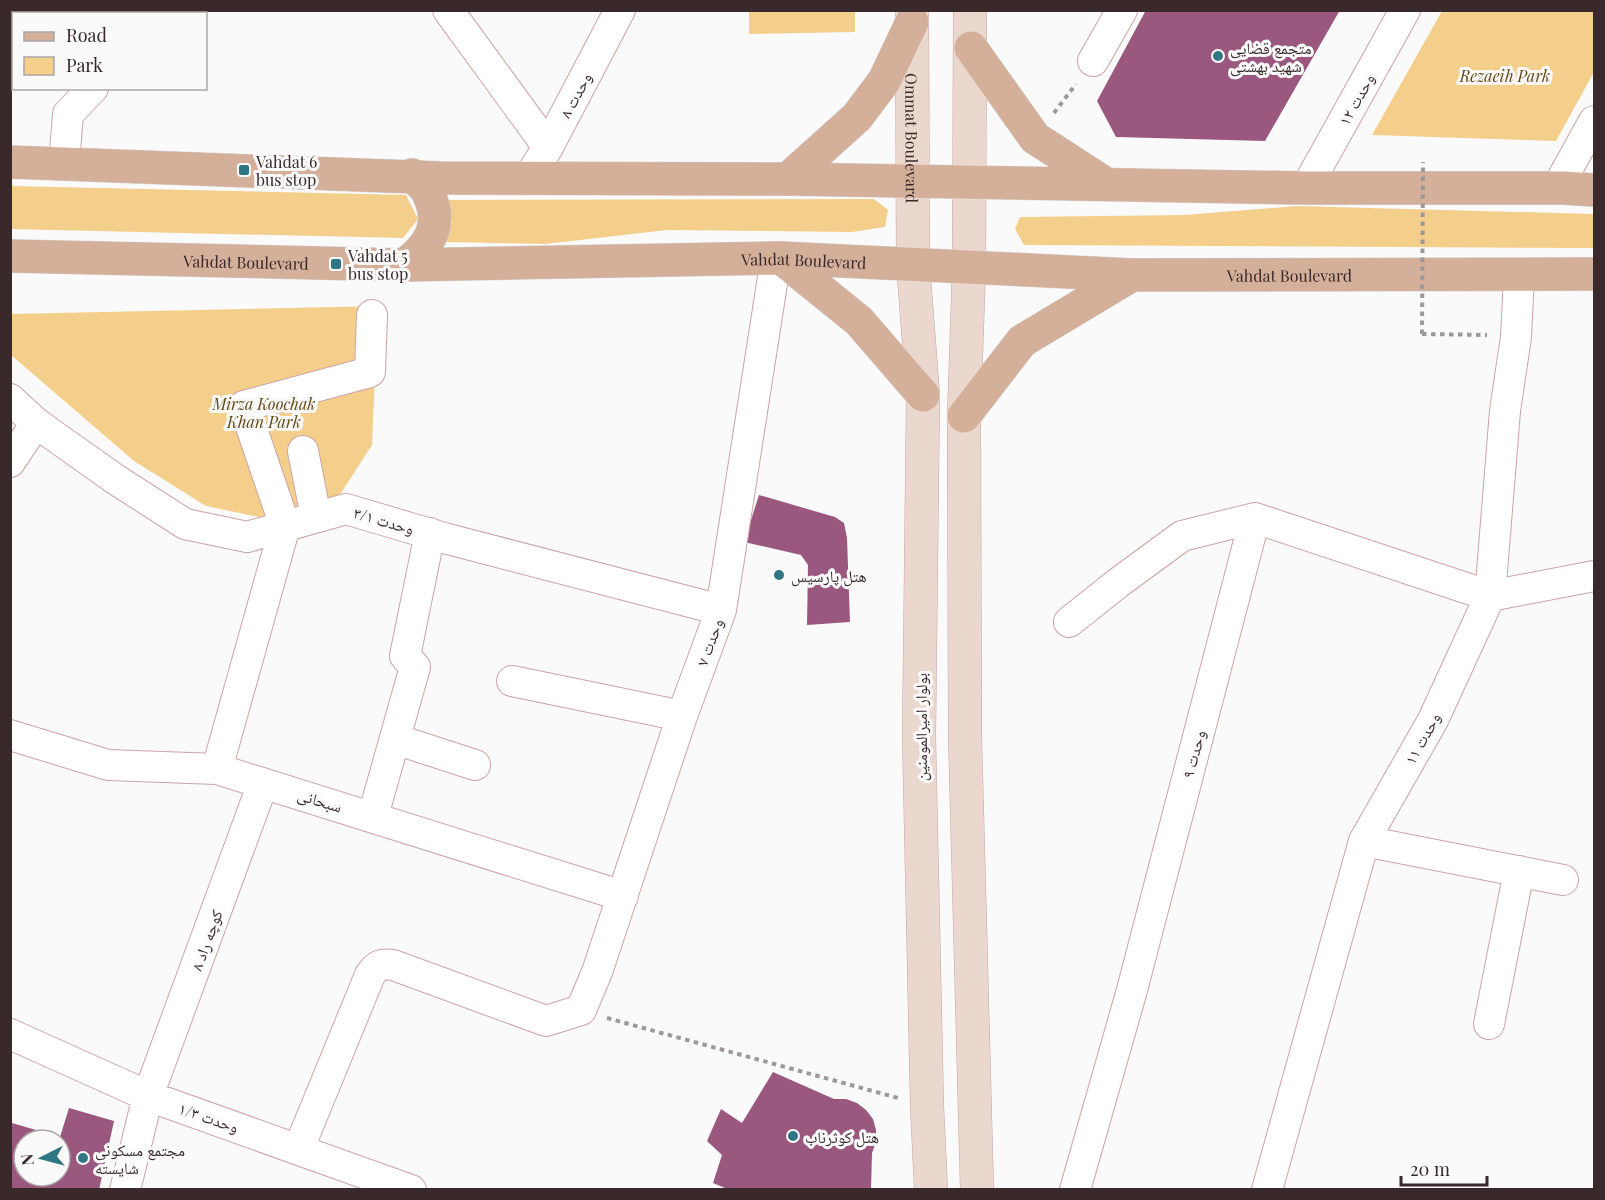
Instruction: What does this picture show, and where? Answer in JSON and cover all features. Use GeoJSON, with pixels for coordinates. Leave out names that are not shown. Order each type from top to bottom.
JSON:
{"type":"FeatureCollection","features":[{"type":"Feature","properties":{"kind":"main road"},"geometry":{"type":"LineString","coordinates":[[788,179],[857,117],[884,81],[912,16]]}},
{"type":"Feature","properties":{"kind":"main road"},"geometry":{"type":"LineString","coordinates":[[971,48],[1035,138],[1106,184]]}},
{"type":"Feature","properties":{"kind":"main road"},"geometry":{"type":"LineString","coordinates":[[10,162],[412,175],[440,178],[913,180],[1306,188],[1594,190]]}},
{"type":"Feature","properties":{"kind":"main road"},"geometry":{"type":"LineString","coordinates":[[404,265],[422,252],[432,234],[434,212],[427,191],[412,175]]}},
{"type":"Feature","properties":{"kind":"main road","name":"Vahdat Boulevard"},"geometry":{"type":"LineString","coordinates":[[10,256],[404,265],[778,258],[1132,275],[1594,274]]}},
{"type":"Feature","properties":{"kind":"main road"},"geometry":{"type":"LineString","coordinates":[[778,258],[859,321],[923,395]]}},
{"type":"Feature","properties":{"kind":"main road"},"geometry":{"type":"LineString","coordinates":[[964,416],[1022,341],[1132,275]]}},
{"type":"Feature","properties":{"kind":"street"},"geometry":{"type":"LineString","coordinates":[[448,10],[548,147]]}},
{"type":"Feature","properties":{"kind":"street","name":"وحدت ۸"},"geometry":{"type":"LineString","coordinates":[[528,179],[548,147],[620,10]]}},
{"type":"Feature","properties":{"kind":"street"},"geometry":{"type":"LineString","coordinates":[[970,10],[969,268],[964,416],[965,736],[977,1190]]}},
{"type":"Feature","properties":{"kind":"street"},"geometry":{"type":"LineString","coordinates":[[1093,62],[1122,10]]}},
{"type":"Feature","properties":{"kind":"street","name":"وحدت ۱۲"},"geometry":{"type":"LineString","coordinates":[[1306,188],[1405,10]]}},
{"type":"Feature","properties":{"kind":"street","name":"Ommat Boulevard"},"geometry":{"type":"LineString","coordinates":[[912,16],[913,264]]}},
{"type":"Feature","properties":{"kind":"street"},"geometry":{"type":"LineString","coordinates":[[63,164],[68,114],[91,90]]}},
{"type":"Feature","properties":{"kind":"street"},"geometry":{"type":"LineString","coordinates":[[1557,188],[1594,121]]}},
{"type":"Feature","properties":{"kind":"street","name":"وحدت ۷"},"geometry":{"type":"LineString","coordinates":[[581,1010],[597,972],[682,716],[721,610],[778,258]]}},
{"type":"Feature","properties":{"kind":"street","name":"بولوار امیرالمومنین"},"geometry":{"type":"LineString","coordinates":[[913,264],[923,395],[919,737],[931,1190]]}},
{"type":"Feature","properties":{"kind":"street","name":"وحدت ۱۱"},"geometry":{"type":"LineString","coordinates":[[1267,1190],[1364,842],[1433,720],[1490,596],[1505,411],[1515,337],[1520,275]]}},
{"type":"Feature","properties":{"kind":"street"},"geometry":{"type":"LineString","coordinates":[[218,769],[285,526],[244,406],[370,372],[372,315]]}},
{"type":"Feature","properties":{"kind":"street","name":"وحدت ۳/۱"},"geometry":{"type":"LineString","coordinates":[[10,399],[36,423],[115,479],[185,524],[247,537],[346,509],[430,534],[721,610]]}},
{"type":"Feature","properties":{"kind":"street"},"geometry":{"type":"LineString","coordinates":[[10,462],[36,423]]}},
{"type":"Feature","properties":{"kind":"street"},"geometry":{"type":"LineString","coordinates":[[303,452],[316,517]]}},
{"type":"Feature","properties":{"kind":"street"},"geometry":{"type":"LineString","coordinates":[[1069,622],[1182,536],[1255,518],[1490,596],[1594,576]]}},
{"type":"Feature","properties":{"kind":"street","name":"وحدت ۹"},"geometry":{"type":"LineString","coordinates":[[1075,1190],[1132,990],[1255,518]]}},
{"type":"Feature","properties":{"kind":"street"},"geometry":{"type":"LineString","coordinates":[[373,816],[415,667],[405,656],[430,534]]}},
{"type":"Feature","properties":{"kind":"street"},"geometry":{"type":"LineString","coordinates":[[512,681],[682,716]]}},
{"type":"Feature","properties":{"kind":"street","name":"سبحانی"},"geometry":{"type":"LineString","coordinates":[[10,735],[108,765],[218,769],[623,896]]}},
{"type":"Feature","properties":{"kind":"street"},"geometry":{"type":"LineString","coordinates":[[395,739],[476,765]]}},
{"type":"Feature","properties":{"kind":"street","name":"کوچه راد ۸"},"geometry":{"type":"LineString","coordinates":[[125,1190],[148,1096],[263,783]]}},
{"type":"Feature","properties":{"kind":"street"},"geometry":{"type":"LineString","coordinates":[[1364,842],[1563,880]]}},
{"type":"Feature","properties":{"kind":"street"},"geometry":{"type":"LineString","coordinates":[[1489,1024],[1519,872]]}},
{"type":"Feature","properties":{"kind":"street"},"geometry":{"type":"LineString","coordinates":[[298,1148],[370,975],[376,966],[384,963],[393,965],[546,1021],[581,1010]]}},
{"type":"Feature","properties":{"kind":"street","name":"وحدت ۱/۳"},"geometry":{"type":"LineString","coordinates":[[10,1034],[148,1096],[411,1190]]}},
{"type":"Feature","properties":{"kind":"path"},"geometry":{"type":"LineString","coordinates":[[1035,138],[1093,62]]}},
{"type":"Feature","properties":{"kind":"path"},"geometry":{"type":"LineString","coordinates":[[1423,162],[1422,334],[1469,334]]}},
{"type":"Feature","properties":{"kind":"path"},"geometry":{"type":"LineString","coordinates":[[581,1010],[927,1106]]}},
{"type":"Feature","properties":{"kind":"green space"},"geometry":{"type":"Polygon","coordinates":[[[749,11],[855,11],[855,32],[749,34],[749,11]]]}},
{"type":"Feature","properties":{"kind":"green space","name":"Rezaeih Park"},"geometry":{"type":"Polygon","coordinates":[[[1442,11],[1594,11],[1594,72],[1556,141],[1372,135],[1442,11]]]}},
{"type":"Feature","properties":{"kind":"green space"},"geometry":{"type":"Polygon","coordinates":[[[11,186],[406,195],[418,219],[403,238],[11,229],[11,186]]]}},
{"type":"Feature","properties":{"kind":"green space"},"geometry":{"type":"Polygon","coordinates":[[[874,199],[888,210],[885,227],[852,232],[667,230],[545,244],[443,242],[452,222],[443,200],[874,199]]]}},
{"type":"Feature","properties":{"kind":"green space"},"geometry":{"type":"Polygon","coordinates":[[[1297,206],[1594,214],[1594,248],[1024,245],[1015,229],[1020,217],[1185,215],[1297,206]]]}},
{"type":"Feature","properties":{"kind":"green space","name":"Mirza Koochak Khan Park"},"geometry":{"type":"Polygon","coordinates":[[[378,306],[372,445],[341,493],[313,512],[259,517],[206,506],[134,461],[11,355],[10,314],[378,306]]]}},
{"type":"Feature","properties":{"kind":"building","name":"متجمع قضایی شهید بهشتی"},"geometry":{"type":"Polygon","coordinates":[[[1146,10],[1340,10],[1265,141],[1116,137],[1097,101],[1146,10]]]}},
{"type":"Feature","properties":{"kind":"building"},"geometry":{"type":"Polygon","coordinates":[[[759,495],[835,517],[844,523],[847,538],[850,622],[807,625],[808,565],[801,555],[744,542],[759,495]]]}},
{"type":"Feature","properties":{"kind":"building","name":"هتل کوثرناب"},"geometry":{"type":"Polygon","coordinates":[[[773,1072],[834,1099],[846,1099],[857,1103],[866,1110],[873,1119],[876,1130],[876,1142],[872,1153],[871,1190],[725,1190],[713,1183],[722,1155],[707,1141],[721,1109],[742,1123],[773,1072]]]}},
{"type":"Feature","properties":{"kind":"building"},"geometry":{"type":"Polygon","coordinates":[[[69,1108],[114,1121],[99,1190],[10,1190],[12,1123],[29,1128],[12,1128],[12,1188],[72,1188],[72,1128],[63,1128],[69,1108]]]}},
{"type":"Feature","properties":{"kind":"place","name":"متجمع قضایی شهید بهشتی"},"geometry":{"type":"Point","coordinates":[1218,56]}},
{"type":"Feature","properties":{"kind":"place","name":"Vahdat 6 bus stop"},"geometry":{"type":"Point","coordinates":[244,170]}},
{"type":"Feature","properties":{"kind":"place","name":"Vahdat 5 bus stop"},"geometry":{"type":"Point","coordinates":[336,264]}},
{"type":"Feature","properties":{"kind":"place","name":"هتل پارسیس"},"geometry":{"type":"Point","coordinates":[779,575]}},
{"type":"Feature","properties":{"kind":"place","name":"هتل کوثرناب"},"geometry":{"type":"Point","coordinates":[793,1136]}},
{"type":"Feature","properties":{"kind":"place","name":"مجتمع مسکونی شایسته"},"geometry":{"type":"Point","coordinates":[83,1158]}}]}
